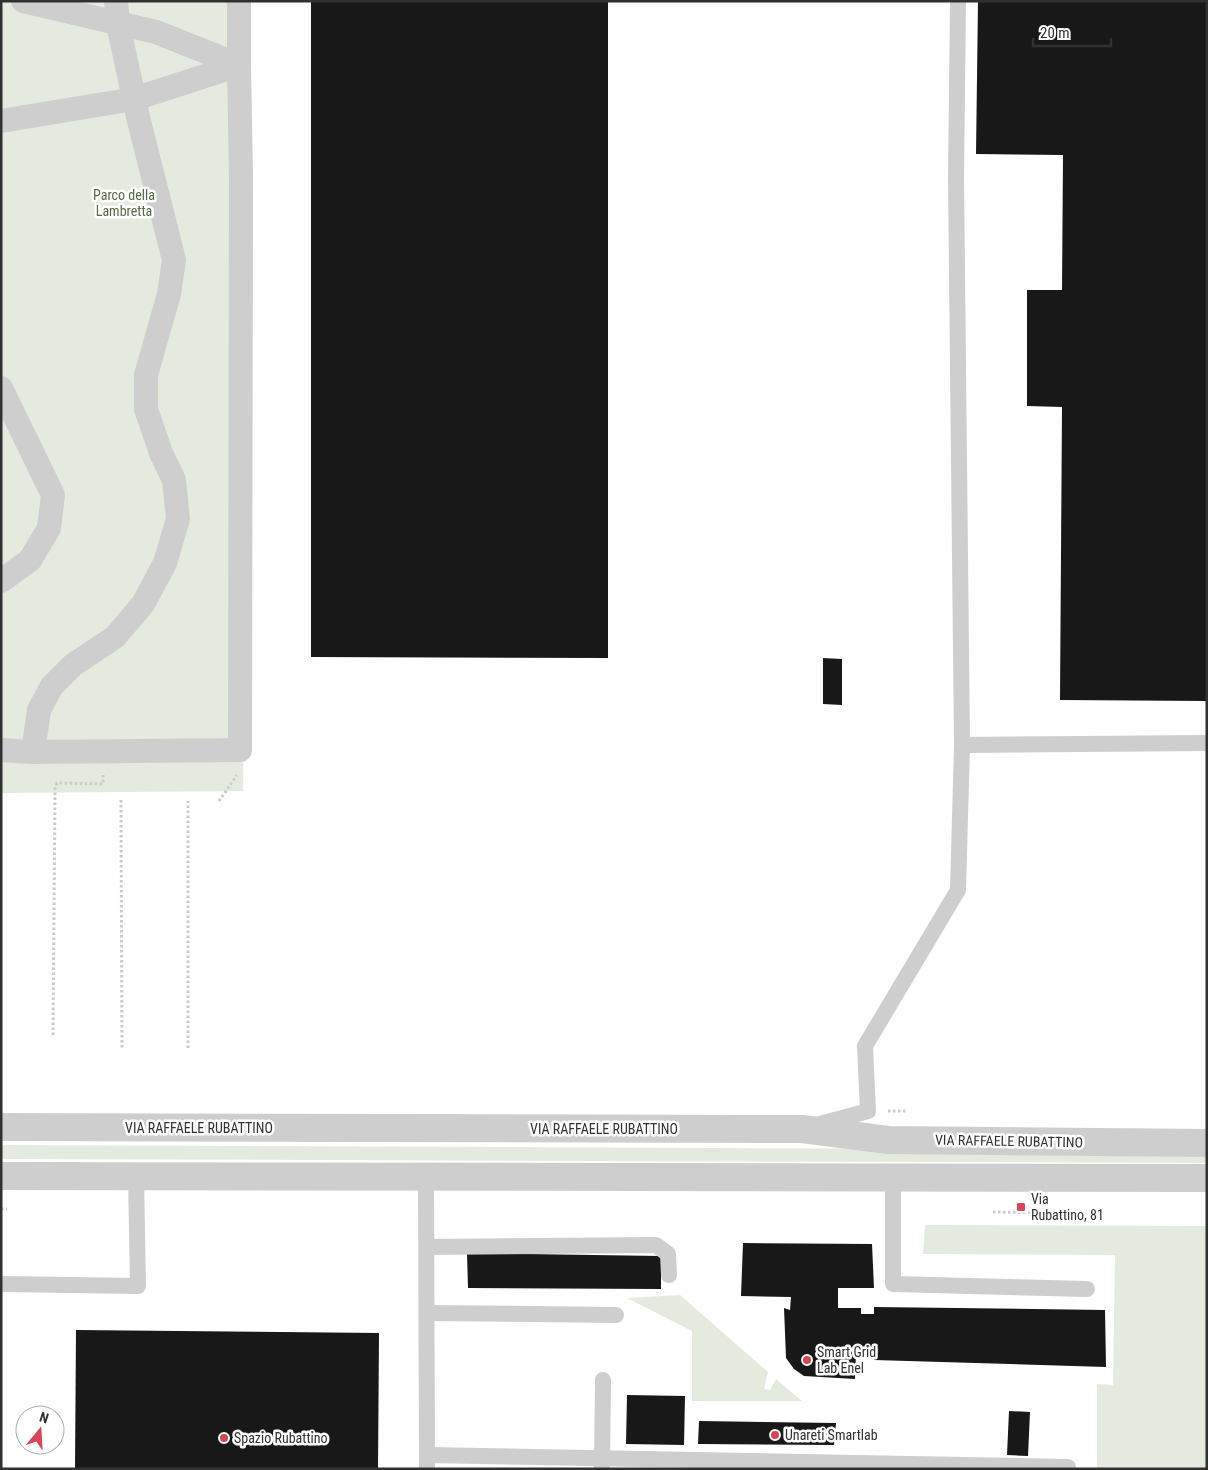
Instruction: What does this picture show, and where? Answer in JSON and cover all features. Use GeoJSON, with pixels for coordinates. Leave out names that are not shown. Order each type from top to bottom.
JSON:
{"type":"FeatureCollection","features":[{"type":"Feature","properties":{"kind":"street"},"geometry":{"type":"LineString","coordinates":[[22,1],[117,12],[156,32],[239,66]]}},
{"type":"Feature","properties":{"kind":"street"},"geometry":{"type":"LineString","coordinates":[[1,750],[33,752],[240,750],[241,178],[239,1]]}},
{"type":"Feature","properties":{"kind":"street"},"geometry":{"type":"LineString","coordinates":[[33,752],[40,710],[52,686],[73,665],[115,637],[143,604],[165,563],[178,519],[174,480],[161,452],[146,409],[146,375],[169,294],[174,260],[134,98],[117,12]]}},
{"type":"Feature","properties":{"kind":"street"},"geometry":{"type":"LineString","coordinates":[[1,121],[134,98],[239,66]]}},
{"type":"Feature","properties":{"kind":"street"},"geometry":{"type":"LineString","coordinates":[[1,388],[53,495],[49,528],[30,560],[1,581]]}},
{"type":"Feature","properties":{"kind":"street","name":"VIA RAFFAELE RUBATTINO"},"geometry":{"type":"LineString","coordinates":[[1,1127],[802,1129],[888,1140],[1207,1143]]}},
{"type":"Feature","properties":{"kind":"street"},"geometry":{"type":"LineString","coordinates":[[1,1176],[1207,1178]]}},
{"type":"Feature","properties":{"kind":"lane"},"geometry":{"type":"LineString","coordinates":[[802,1129],[868,1111],[865,1046],[958,890],[962,745],[956,177],[958,1]]}},
{"type":"Feature","properties":{"kind":"lane"},"geometry":{"type":"LineString","coordinates":[[962,745],[1207,743]]}},
{"type":"Feature","properties":{"kind":"lane"},"geometry":{"type":"LineString","coordinates":[[1,1284],[138,1286],[136,1176]]}},
{"type":"Feature","properties":{"kind":"lane"},"geometry":{"type":"LineString","coordinates":[[426,1176],[428,1247],[428,1462],[1058,1466],[1068,1467],[1068,1469]]}},
{"type":"Feature","properties":{"kind":"lane"},"geometry":{"type":"LineString","coordinates":[[893,1178],[893,1284],[1087,1289]]}},
{"type":"Feature","properties":{"kind":"lane"},"geometry":{"type":"LineString","coordinates":[[428,1247],[656,1245],[668,1254],[669,1275]]}},
{"type":"Feature","properties":{"kind":"lane"},"geometry":{"type":"LineString","coordinates":[[428,1314],[616,1315]]}},
{"type":"Feature","properties":{"kind":"lane"},"geometry":{"type":"LineString","coordinates":[[602,1463],[604,1380]]}},
{"type":"Feature","properties":{"kind":"path"},"geometry":{"type":"LineString","coordinates":[[53,1035],[54,800]]}},
{"type":"Feature","properties":{"kind":"path"},"geometry":{"type":"LineString","coordinates":[[121,800],[122,1050]]}},
{"type":"Feature","properties":{"kind":"path"},"geometry":{"type":"LineString","coordinates":[[188,801],[188,1048]]}},
{"type":"Feature","properties":{"kind":"path"},"geometry":{"type":"LineString","coordinates":[[880,1110],[906,1111]]}},
{"type":"Feature","properties":{"kind":"path"},"geometry":{"type":"LineString","coordinates":[[1,1210],[7,1210]]}},
{"type":"Feature","properties":{"kind":"path"},"geometry":{"type":"LineString","coordinates":[[993,1212],[1053,1213]]}},
{"type":"Feature","properties":{"kind":"green space","name":"Parco della Lambretta"},"geometry":{"type":"Polygon","coordinates":[[[1,1],[249,1],[243,791],[1,793],[1,1]]]}},
{"type":"Feature","properties":{"kind":"green space"},"geometry":{"type":"Polygon","coordinates":[[[1,1145],[1207,1150],[1207,1163],[1,1159],[1,1145]]]}},
{"type":"Feature","properties":{"kind":"green space"},"geometry":{"type":"Polygon","coordinates":[[[925,1225],[1207,1226],[1207,1469],[1097,1469],[1097,1384],[1113,1385],[1115,1255],[923,1254],[925,1225]]]}},
{"type":"Feature","properties":{"kind":"green space"},"geometry":{"type":"Polygon","coordinates":[[[680,1295],[768,1372],[764,1389],[770,1390],[776,1379],[802,1401],[692,1401],[692,1331],[627,1298],[680,1295]]]}},
{"type":"Feature","properties":{"kind":"building"},"geometry":{"type":"Polygon","coordinates":[[[311,1],[608,1],[608,658],[311,657],[311,1]]]}},
{"type":"Feature","properties":{"kind":"building"},"geometry":{"type":"Polygon","coordinates":[[[978,1],[1207,1],[1207,701],[1060,700],[1062,407],[1027,406],[1027,290],[1062,290],[1063,155],[976,154],[978,1]]]}},
{"type":"Feature","properties":{"kind":"building"},"geometry":{"type":"Polygon","coordinates":[[[823,658],[842,659],[842,705],[823,704],[823,658]]]}},
{"type":"Feature","properties":{"kind":"building"},"geometry":{"type":"Polygon","coordinates":[[[743,1243],[872,1244],[874,1288],[838,1288],[838,1308],[861,1308],[861,1314],[874,1314],[874,1307],[1105,1310],[1106,1367],[874,1360],[873,1353],[856,1351],[855,1379],[804,1376],[794,1369],[786,1358],[784,1308],[790,1310],[791,1297],[741,1296],[743,1243]]]}},
{"type":"Feature","properties":{"kind":"building"},"geometry":{"type":"Polygon","coordinates":[[[467,1253],[661,1256],[661,1289],[468,1288],[467,1253]]]}},
{"type":"Feature","properties":{"kind":"building"},"geometry":{"type":"Polygon","coordinates":[[[76,1330],[379,1333],[378,1469],[75,1469],[76,1330]]]}},
{"type":"Feature","properties":{"kind":"building"},"geometry":{"type":"Polygon","coordinates":[[[627,1395],[685,1396],[684,1445],[626,1444],[627,1395]]]}},
{"type":"Feature","properties":{"kind":"building"},"geometry":{"type":"Polygon","coordinates":[[[1009,1411],[1030,1412],[1028,1456],[1007,1455],[1009,1411]]]}},
{"type":"Feature","properties":{"kind":"building"},"geometry":{"type":"Polygon","coordinates":[[[699,1421],[836,1423],[834,1445],[698,1444],[699,1421]]]}},
{"type":"Feature","properties":{"kind":"place","name":"Via Rubattino, 81"},"geometry":{"type":"Point","coordinates":[1021,1207]}},
{"type":"Feature","properties":{"kind":"place","name":"Smart Grid Lab Enel"},"geometry":{"type":"Point","coordinates":[807,1360]}},
{"type":"Feature","properties":{"kind":"place","name":"Unareti Smartlab"},"geometry":{"type":"Point","coordinates":[775,1435]}},
{"type":"Feature","properties":{"kind":"place","name":"Spazio Rubattino"},"geometry":{"type":"Point","coordinates":[224,1438]}}]}
